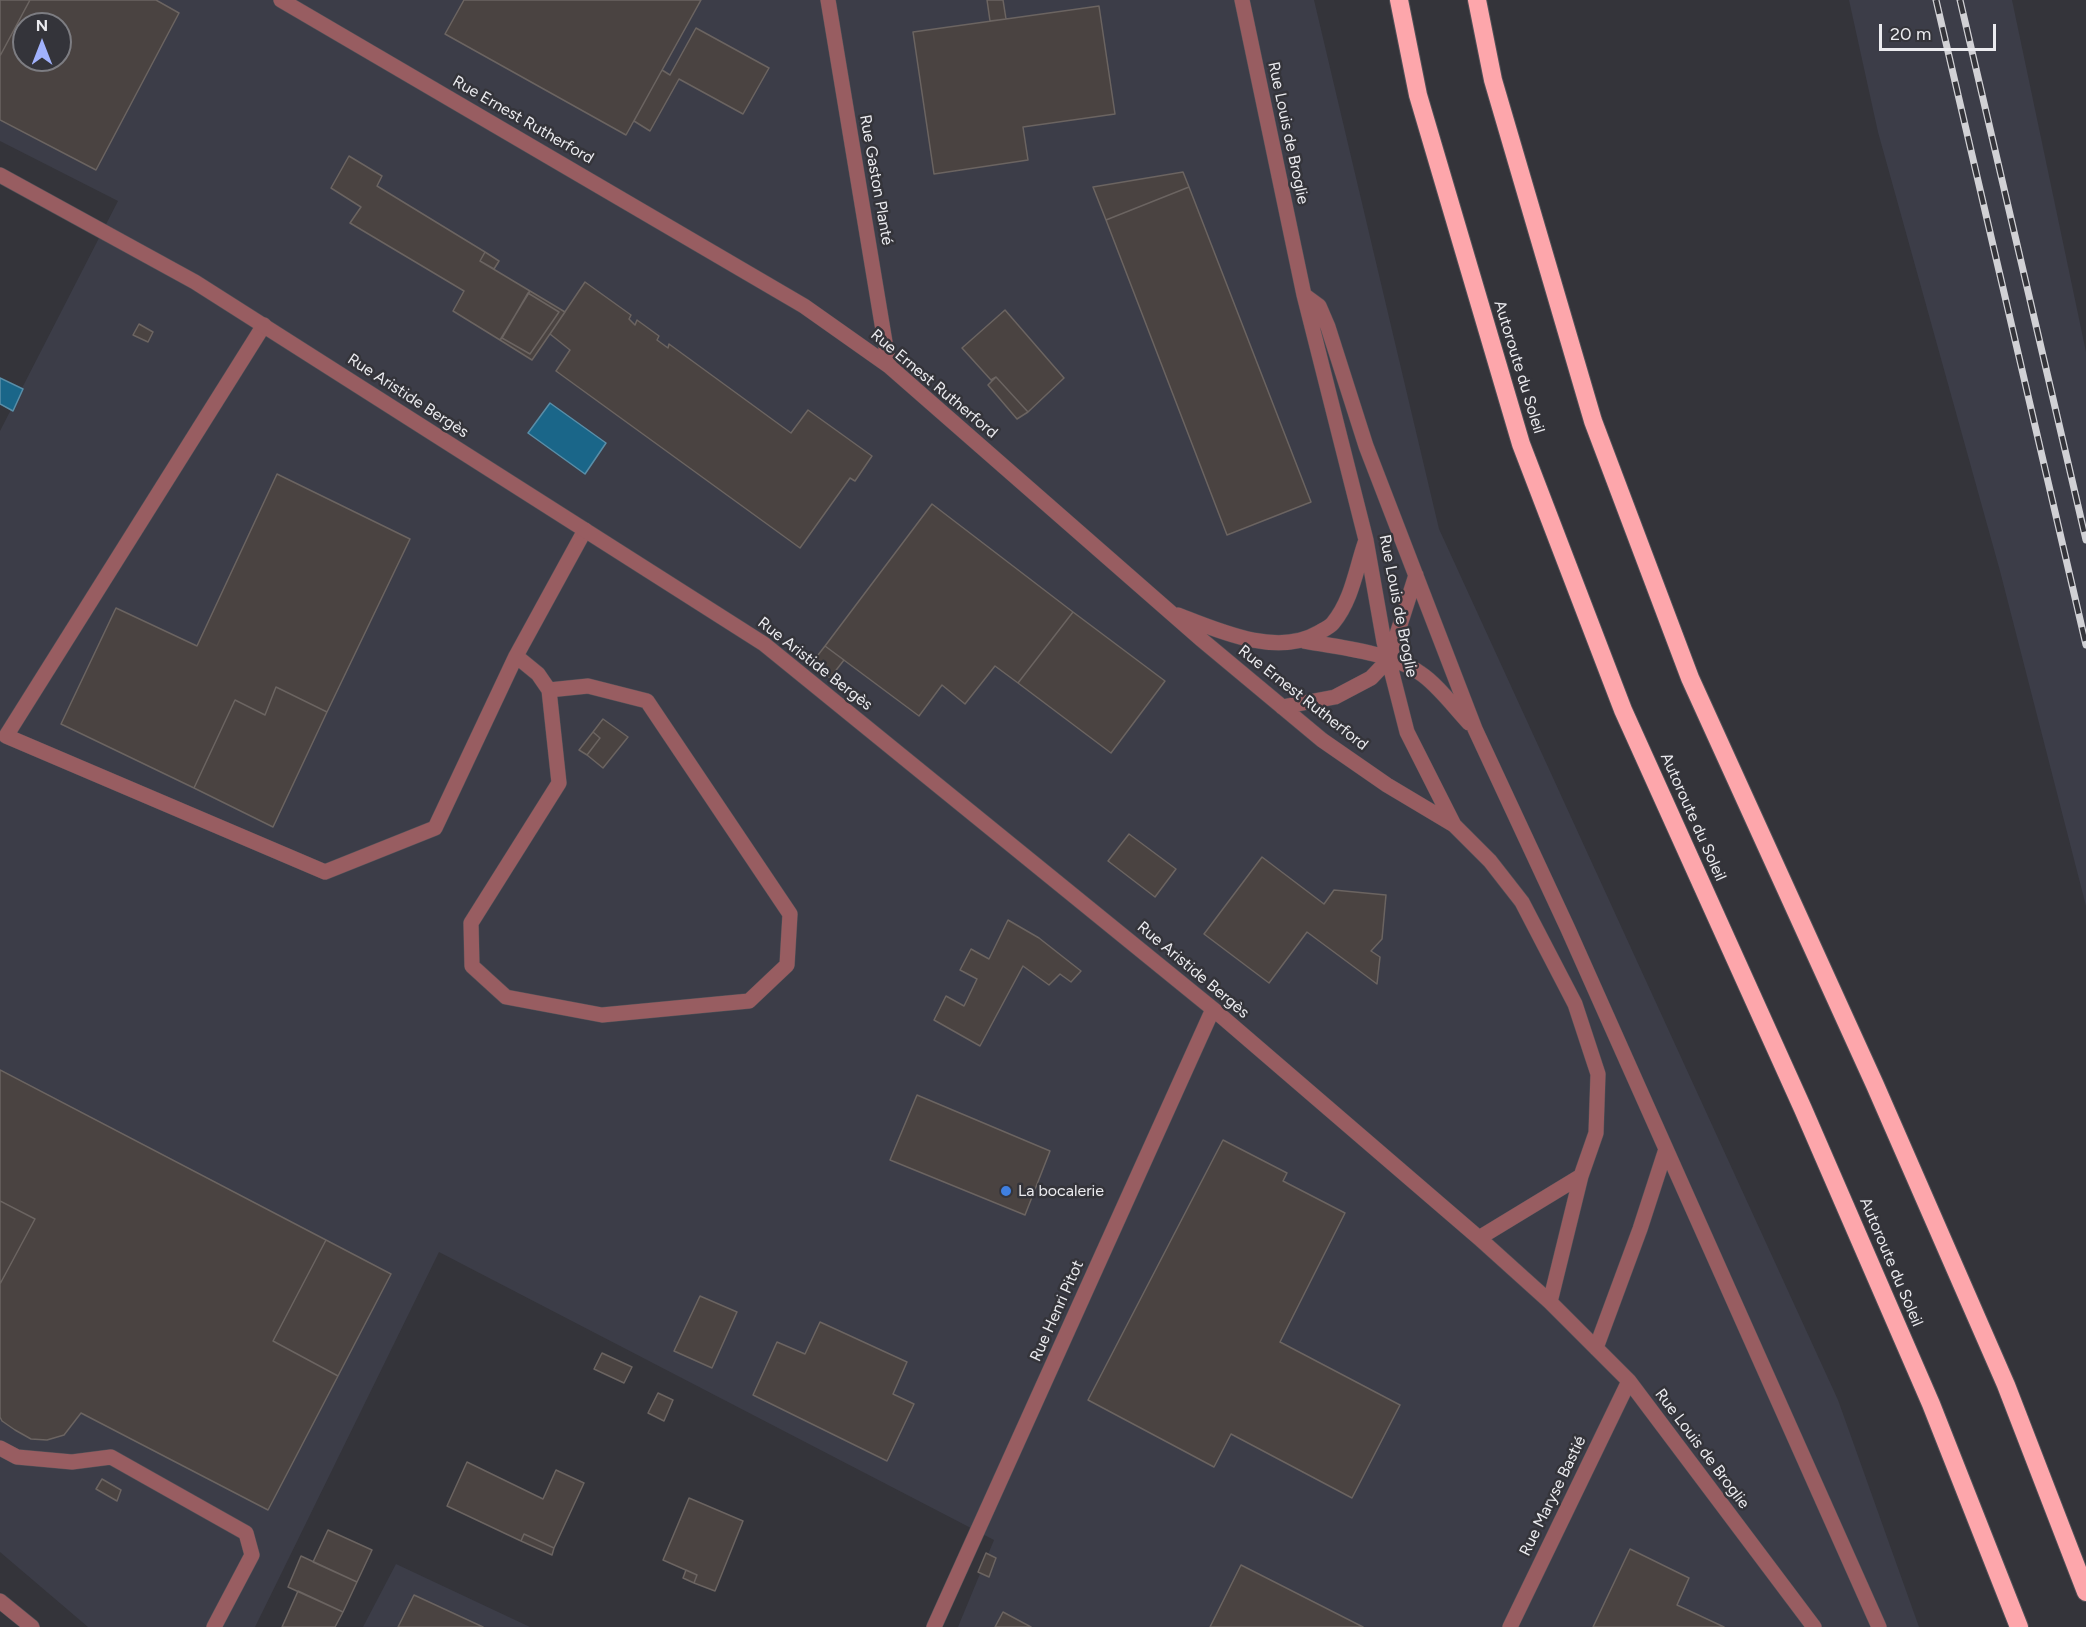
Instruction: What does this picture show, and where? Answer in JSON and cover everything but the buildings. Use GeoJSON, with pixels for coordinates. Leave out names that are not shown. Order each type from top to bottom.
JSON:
{"type":"FeatureCollection","features":[{"type":"Feature","properties":{"kind":"highway","name":"Autoroute du Soleil"},"geometry":{"type":"LineString","coordinates":[[1399,0],[1418,95],[1529,466],[1623,710],[1803,1109],[1927,1393],[2019,1627]]}},
{"type":"Feature","properties":{"kind":"highway"},"geometry":{"type":"LineString","coordinates":[[1477,0],[1493,80],[1593,421],[1682,656],[1875,1085],[2001,1375],[2086,1592]]}},
{"type":"Feature","properties":{"kind":"street","name":"Rue Ernest Rutherford"},"geometry":{"type":"LineString","coordinates":[[281,0],[804,306],[889,366],[1167,610],[1322,740],[1387,785],[1454,825]]}},
{"type":"Feature","properties":{"kind":"street","name":"Rue Gaston Planté"},"geometry":{"type":"LineString","coordinates":[[828,0],[889,366]]}},
{"type":"Feature","properties":{"kind":"street","name":"Rue Louis de Broglie"},"geometry":{"type":"LineString","coordinates":[[1242,0],[1304,295],[1366,540],[1389,659],[1407,732],[1454,825],[1490,861],[1522,902],[1575,1004],[1598,1074],[1596,1133],[1581,1176],[1550,1302]]}},
{"type":"Feature","properties":{"kind":"street","name":"Rue Aristide Bergès"},"geometry":{"type":"LineString","coordinates":[[0,175],[195,282],[764,644],[1213,1009],[1479,1238]]}},
{"type":"Feature","properties":{"kind":"street"},"geometry":{"type":"LineString","coordinates":[[1304,295],[1318,306],[1328,327],[1366,446],[1475,729],[1563,919],[1880,1627]]}},
{"type":"Feature","properties":{"kind":"street"},"geometry":{"type":"LineString","coordinates":[[264,325],[6,736],[325,872],[435,828],[516,656],[585,530]]}},
{"type":"Feature","properties":{"kind":"street"},"geometry":{"type":"LineString","coordinates":[[1304,641],[1332,624],[1350,595],[1366,540]]}},
{"type":"Feature","properties":{"kind":"street"},"geometry":{"type":"LineString","coordinates":[[1282,707],[1335,696],[1371,678],[1389,659],[1416,575]]}},
{"type":"Feature","properties":{"kind":"street"},"geometry":{"type":"LineString","coordinates":[[1167,610],[1210,628],[1258,642],[1304,641],[1357,650],[1402,663],[1421,673],[1475,729]]}},
{"type":"Feature","properties":{"kind":"street"},"geometry":{"type":"LineString","coordinates":[[516,656],[538,674],[549,690],[559,783],[471,923],[472,966],[506,996],[602,1015],[749,1001],[787,965],[790,914],[647,701],[588,686],[549,690]]}},
{"type":"Feature","properties":{"kind":"street","name":"Rue Henri Pitot"},"geometry":{"type":"LineString","coordinates":[[934,1626],[1213,1009]]}},
{"type":"Feature","properties":{"kind":"street"},"geometry":{"type":"LineString","coordinates":[[1596,1348],[1666,1149]]}},
{"type":"Feature","properties":{"kind":"street"},"geometry":{"type":"LineString","coordinates":[[1479,1238],[1581,1176]]}},
{"type":"Feature","properties":{"kind":"street","name":"Rue Louis de Broglie"},"geometry":{"type":"LineString","coordinates":[[1479,1238],[1550,1302],[1629,1382],[1814,1627]]}},
{"type":"Feature","properties":{"kind":"street","name":"Rue Maryse Bastié"},"geometry":{"type":"LineString","coordinates":[[1510,1627],[1629,1382]]}},
{"type":"Feature","properties":{"kind":"street"},"geometry":{"type":"LineString","coordinates":[[0,1448],[17,1457],[72,1462],[111,1457],[246,1533],[252,1555],[214,1627]]}},
{"type":"Feature","properties":{"kind":"street"},"geometry":{"type":"LineString","coordinates":[[0,1601],[32,1627]]}},
{"type":"Feature","properties":{"kind":"shaded area"},"geometry":{"type":"Polygon","coordinates":[[[0,0],[1314,0],[1439,529],[1838,1400],[1919,1627],[958,1627],[994,1540],[439,1252],[255,1627],[88,1627],[0,1552],[0,431],[118,201],[0,141],[0,0]]]}},
{"type":"Feature","properties":{"kind":"shaded area"},"geometry":{"type":"Polygon","coordinates":[[[1849,0],[2012,0],[2086,352],[2086,906],[2000,571],[1878,132],[1849,0]]]}},
{"type":"Feature","properties":{"kind":"shaded area"},"geometry":{"type":"Polygon","coordinates":[[[396,1564],[530,1627],[363,1627],[396,1564]]]}},
{"type":"Feature","properties":{"kind":"water"},"geometry":{"type":"Polygon","coordinates":[[[0,378],[23,389],[13,411],[0,404],[0,378]]]}},
{"type":"Feature","properties":{"kind":"water"},"geometry":{"type":"Polygon","coordinates":[[[550,403],[606,443],[585,474],[528,433],[550,403]]]}},
{"type":"Feature","properties":{"kind":"railway"},"geometry":{"type":"LineString","coordinates":[[1936,0],[2086,645]]}},
{"type":"Feature","properties":{"kind":"railway"},"geometry":{"type":"LineString","coordinates":[[1960,0],[2086,540]]}},
{"type":"Feature","properties":{"kind":"place","name":"La bocalerie"},"geometry":{"type":"Point","coordinates":[1006,1191]}}]}
